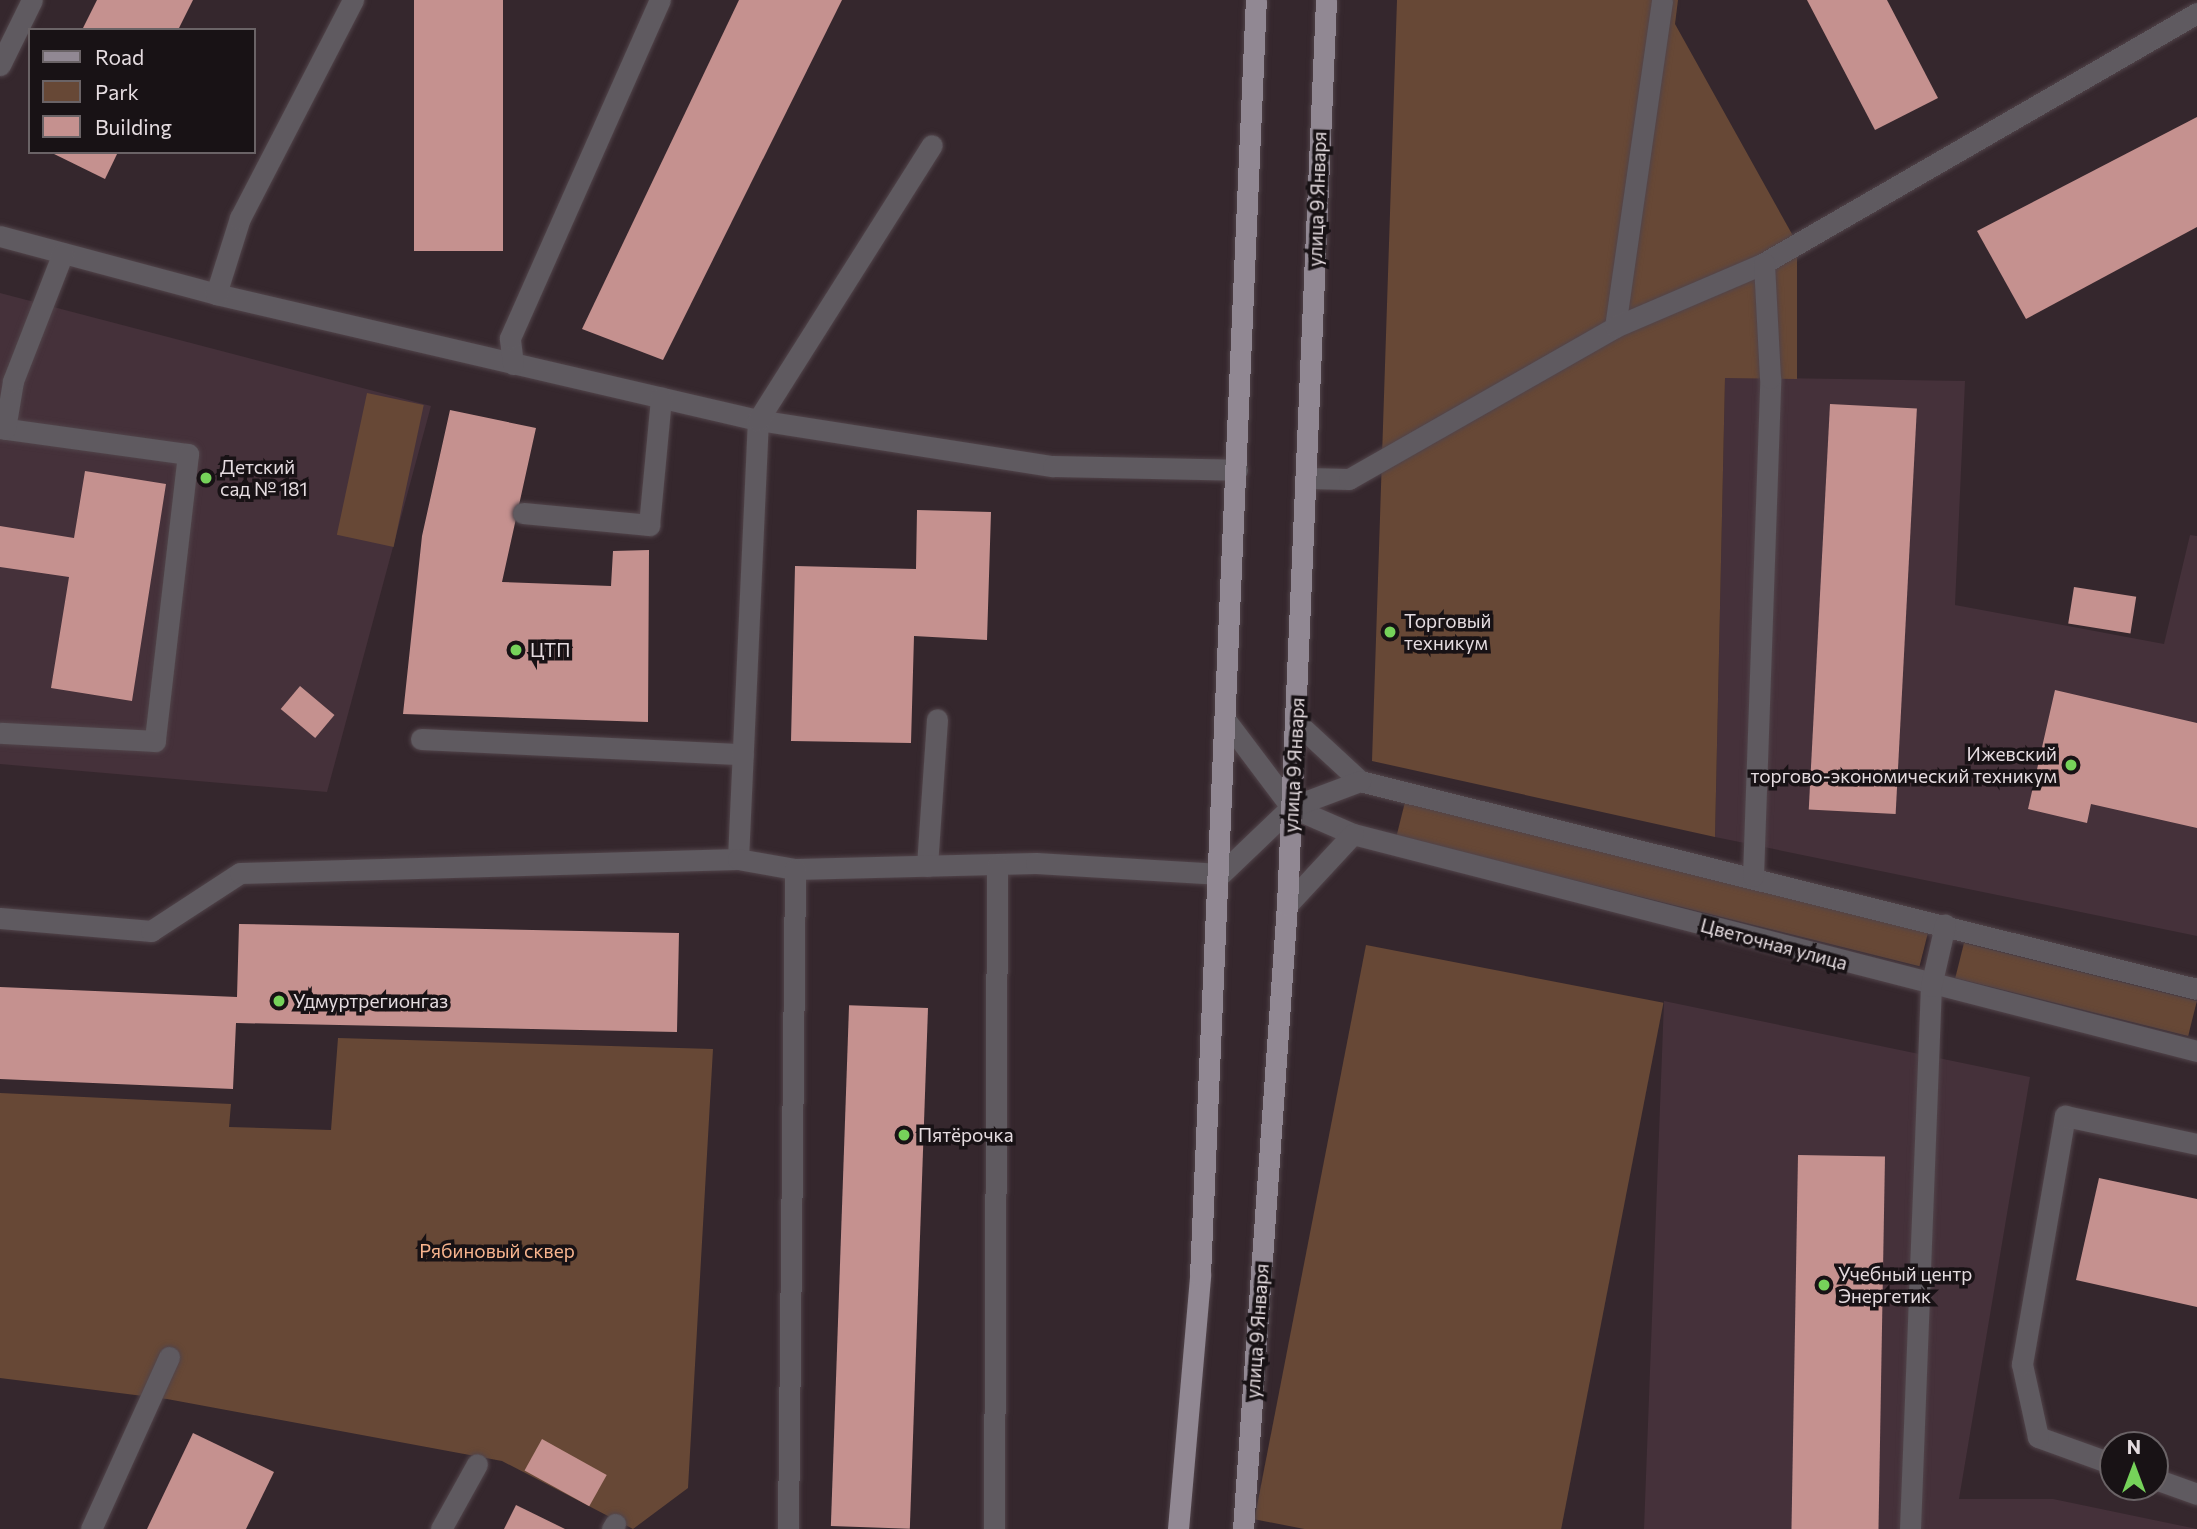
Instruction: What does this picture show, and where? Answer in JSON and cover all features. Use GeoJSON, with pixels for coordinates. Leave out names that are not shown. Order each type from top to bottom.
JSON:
{"type":"FeatureCollection","features":[{"type":"Feature","properties":{"kind":"main road"},"geometry":{"type":"LineString","coordinates":[[1178,1529],[1200,1275],[1221,874],[1256,0]]}},
{"type":"Feature","properties":{"kind":"main road","name":"улица 9 Января"},"geometry":{"type":"LineString","coordinates":[[1246,1527],[1287,905],[1326,0]]}},
{"type":"Feature","properties":{"kind":"street"},"geometry":{"type":"LineString","coordinates":[[0,65],[32,0]]}},
{"type":"Feature","properties":{"kind":"street"},"geometry":{"type":"LineString","coordinates":[[216,294],[240,218],[353,0]]}},
{"type":"Feature","properties":{"kind":"street"},"geometry":{"type":"LineString","coordinates":[[513,364],[510,338],[660,0]]}},
{"type":"Feature","properties":{"kind":"street"},"geometry":{"type":"LineString","coordinates":[[1615,327],[1662,0]]}},
{"type":"Feature","properties":{"kind":"street"},"geometry":{"type":"LineString","coordinates":[[1306,478],[1349,479],[1615,327],[1764,262],[2197,13]]}},
{"type":"Feature","properties":{"kind":"street"},"geometry":{"type":"LineString","coordinates":[[737,859],[758,420],[932,145]]}},
{"type":"Feature","properties":{"kind":"street"},"geometry":{"type":"LineString","coordinates":[[0,236],[216,294],[758,420],[1053,466],[1237,470]]}},
{"type":"Feature","properties":{"kind":"street"},"geometry":{"type":"LineString","coordinates":[[0,733],[155,741],[188,454],[2,429],[13,381],[63,253]]}},
{"type":"Feature","properties":{"kind":"street"},"geometry":{"type":"LineString","coordinates":[[1754,876],[1770,378],[1764,262]]}},
{"type":"Feature","properties":{"kind":"street"},"geometry":{"type":"LineString","coordinates":[[523,513],[649,525],[661,398]]}},
{"type":"Feature","properties":{"kind":"street"},"geometry":{"type":"LineString","coordinates":[[927,866],[937,719]]}},
{"type":"Feature","properties":{"kind":"street"},"geometry":{"type":"LineString","coordinates":[[1295,721],[1360,781],[1754,876],[2197,989]]}},
{"type":"Feature","properties":{"kind":"street"},"geometry":{"type":"LineString","coordinates":[[1227,722],[1292,807]]}},
{"type":"Feature","properties":{"kind":"street"},"geometry":{"type":"LineString","coordinates":[[421,739],[743,754]]}},
{"type":"Feature","properties":{"kind":"street"},"geometry":{"type":"LineString","coordinates":[[0,918],[151,931],[240,873],[737,859],[795,869],[998,865],[1221,874],[1292,807],[1360,781]]}},
{"type":"Feature","properties":{"kind":"street","name":"Цветочная улица"},"geometry":{"type":"LineString","coordinates":[[1292,807],[1353,834],[1931,986],[2197,1051]]}},
{"type":"Feature","properties":{"kind":"street"},"geometry":{"type":"LineString","coordinates":[[1287,905],[1353,834]]}},
{"type":"Feature","properties":{"kind":"street"},"geometry":{"type":"LineString","coordinates":[[993,1529],[998,865]]}},
{"type":"Feature","properties":{"kind":"street"},"geometry":{"type":"LineString","coordinates":[[788,1529],[795,869]]}},
{"type":"Feature","properties":{"kind":"street"},"geometry":{"type":"LineString","coordinates":[[1910,1529],[1922,1119],[1931,986],[1945,925]]}},
{"type":"Feature","properties":{"kind":"street"},"geometry":{"type":"LineString","coordinates":[[2099,1459],[2038,1437],[2022,1364],[2065,1116],[2197,1144]]}},
{"type":"Feature","properties":{"kind":"street"},"geometry":{"type":"LineString","coordinates":[[91,1529],[169,1357]]}},
{"type":"Feature","properties":{"kind":"street"},"geometry":{"type":"LineString","coordinates":[[441,1529],[477,1464]]}},
{"type":"Feature","properties":{"kind":"street"},"geometry":{"type":"LineString","coordinates":[[2169,1484],[2197,1494]]}},
{"type":"Feature","properties":{"kind":"shaded area","name":"Детский сад № 181"},"geometry":{"type":"Polygon","coordinates":[[[0,293],[431,406],[327,792],[0,764],[0,293]]]}},
{"type":"Feature","properties":{"kind":"shaded area"},"geometry":{"type":"Polygon","coordinates":[[[1725,377],[1965,381],[1955,605],[2164,644],[2190,535],[2197,536],[2197,936],[1715,837],[1725,377]]]}},
{"type":"Feature","properties":{"kind":"shaded area","name":"Учебный центр Энергетик"},"geometry":{"type":"Polygon","coordinates":[[[1664,1001],[2030,1077],[1959,1499],[2053,1499],[2197,1529],[1644,1529],[1664,1001]]]}},
{"type":"Feature","properties":{"kind":"green space"},"geometry":{"type":"Polygon","coordinates":[[[1397,0],[1678,0],[1675,24],[1797,243],[1797,379],[1725,378],[1715,837],[1372,761],[1397,0]]]}},
{"type":"Feature","properties":{"kind":"green space"},"geometry":{"type":"Polygon","coordinates":[[[367,393],[424,405],[394,547],[337,535],[367,393]]]}},
{"type":"Feature","properties":{"kind":"green space"},"geometry":{"type":"Polygon","coordinates":[[[1405,802],[1928,932],[1920,966],[1397,836],[1405,802]]]}},
{"type":"Feature","properties":{"kind":"green space"},"geometry":{"type":"Polygon","coordinates":[[[1964,943],[2197,1001],[2188,1036],[1955,978],[1964,943]]]}},
{"type":"Feature","properties":{"kind":"green space"},"geometry":{"type":"Polygon","coordinates":[[[1366,945],[1663,1003],[1561,1529],[1305,1529],[1254,1519],[1366,945]]]}},
{"type":"Feature","properties":{"kind":"green space","name":"Рябиновый сквер"},"geometry":{"type":"Polygon","coordinates":[[[338,1038],[713,1049],[688,1488],[633,1529],[502,1461],[167,1399],[0,1378],[0,1093],[231,1104],[229,1127],[331,1130],[338,1038]]]}},
{"type":"Feature","properties":{"kind":"building"},"geometry":{"type":"Polygon","coordinates":[[[97,0],[193,0],[179,28],[83,28],[97,0]]]}},
{"type":"Feature","properties":{"kind":"building"},"geometry":{"type":"Polygon","coordinates":[[[414,0],[503,0],[503,251],[414,251],[414,0]]]}},
{"type":"Feature","properties":{"kind":"building"},"geometry":{"type":"Polygon","coordinates":[[[739,0],[842,0],[663,360],[582,329],[739,0]]]}},
{"type":"Feature","properties":{"kind":"building"},"geometry":{"type":"Polygon","coordinates":[[[1807,0],[1887,0],[1938,98],[1875,130],[1807,0]]]}},
{"type":"Feature","properties":{"kind":"building"},"geometry":{"type":"Polygon","coordinates":[[[2197,117],[2197,227],[2026,319],[1977,231],[2197,117]]]}},
{"type":"Feature","properties":{"kind":"building"},"geometry":{"type":"Polygon","coordinates":[[[54,154],[117,154],[105,179],[54,154]]]}},
{"type":"Feature","properties":{"kind":"building"},"geometry":{"type":"Polygon","coordinates":[[[1830,404],[1917,409],[1896,814],[1809,809],[1830,404]]]}},
{"type":"Feature","properties":{"kind":"building"},"geometry":{"type":"Polygon","coordinates":[[[450,410],[536,428],[502,582],[611,586],[613,551],[649,550],[648,722],[403,714],[422,536],[450,410]]]}},
{"type":"Feature","properties":{"kind":"building"},"geometry":{"type":"Polygon","coordinates":[[[85,471],[166,484],[132,701],[51,688],[69,577],[0,567],[0,526],[74,538],[85,471]]]}},
{"type":"Feature","properties":{"kind":"building"},"geometry":{"type":"Polygon","coordinates":[[[917,510],[991,512],[987,640],[914,636],[911,743],[791,741],[795,566],[916,569],[917,510]]]}},
{"type":"Feature","properties":{"kind":"building"},"geometry":{"type":"Polygon","coordinates":[[[2074,587],[2136,597],[2130,633],[2068,624],[2074,587]]]}},
{"type":"Feature","properties":{"kind":"building"},"geometry":{"type":"Polygon","coordinates":[[[300,686],[334,715],[315,738],[281,709],[300,686]]]}},
{"type":"Feature","properties":{"kind":"building"},"geometry":{"type":"Polygon","coordinates":[[[2055,690],[2197,723],[2197,828],[2091,804],[2087,823],[2028,809],[2055,690]]]}},
{"type":"Feature","properties":{"kind":"building"},"geometry":{"type":"Polygon","coordinates":[[[239,924],[679,933],[677,1032],[236,1023],[233,1089],[0,1079],[0,987],[237,997],[239,924]]]}},
{"type":"Feature","properties":{"kind":"building"},"geometry":{"type":"Polygon","coordinates":[[[849,1005],[928,1008],[910,1529],[831,1526],[849,1005]]]}},
{"type":"Feature","properties":{"kind":"building"},"geometry":{"type":"Polygon","coordinates":[[[1798,1155],[1885,1157],[1878,1529],[1791,1529],[1798,1155]]]}},
{"type":"Feature","properties":{"kind":"building"},"geometry":{"type":"Polygon","coordinates":[[[2099,1178],[2197,1199],[2197,1307],[2076,1280],[2099,1178]]]}},
{"type":"Feature","properties":{"kind":"building"},"geometry":{"type":"Polygon","coordinates":[[[193,1433],[274,1472],[246,1529],[147,1529],[193,1433]]]}},
{"type":"Feature","properties":{"kind":"building"},"geometry":{"type":"Polygon","coordinates":[[[542,1439],[607,1475],[589,1506],[525,1470],[542,1439]]]}},
{"type":"Feature","properties":{"kind":"building"},"geometry":{"type":"Polygon","coordinates":[[[516,1505],[565,1529],[504,1529],[516,1505]]]}},
{"type":"Feature","properties":{"kind":"place","name":"Детский сад № 181"},"geometry":{"type":"Point","coordinates":[206,478]}},
{"type":"Feature","properties":{"kind":"place","name":"Торговый техникум"},"geometry":{"type":"Point","coordinates":[1390,632]}},
{"type":"Feature","properties":{"kind":"place","name":"ЦТП"},"geometry":{"type":"Point","coordinates":[516,650]}},
{"type":"Feature","properties":{"kind":"place","name":"Ижевский торгово-экономический техникум"},"geometry":{"type":"Point","coordinates":[2071,765]}},
{"type":"Feature","properties":{"kind":"place","name":"Удмуртрегионгаз"},"geometry":{"type":"Point","coordinates":[279,1001]}},
{"type":"Feature","properties":{"kind":"place","name":"Пятёрочка"},"geometry":{"type":"Point","coordinates":[904,1135]}},
{"type":"Feature","properties":{"kind":"place","name":"Учебный центр Энергетик"},"geometry":{"type":"Point","coordinates":[1824,1285]}}]}
